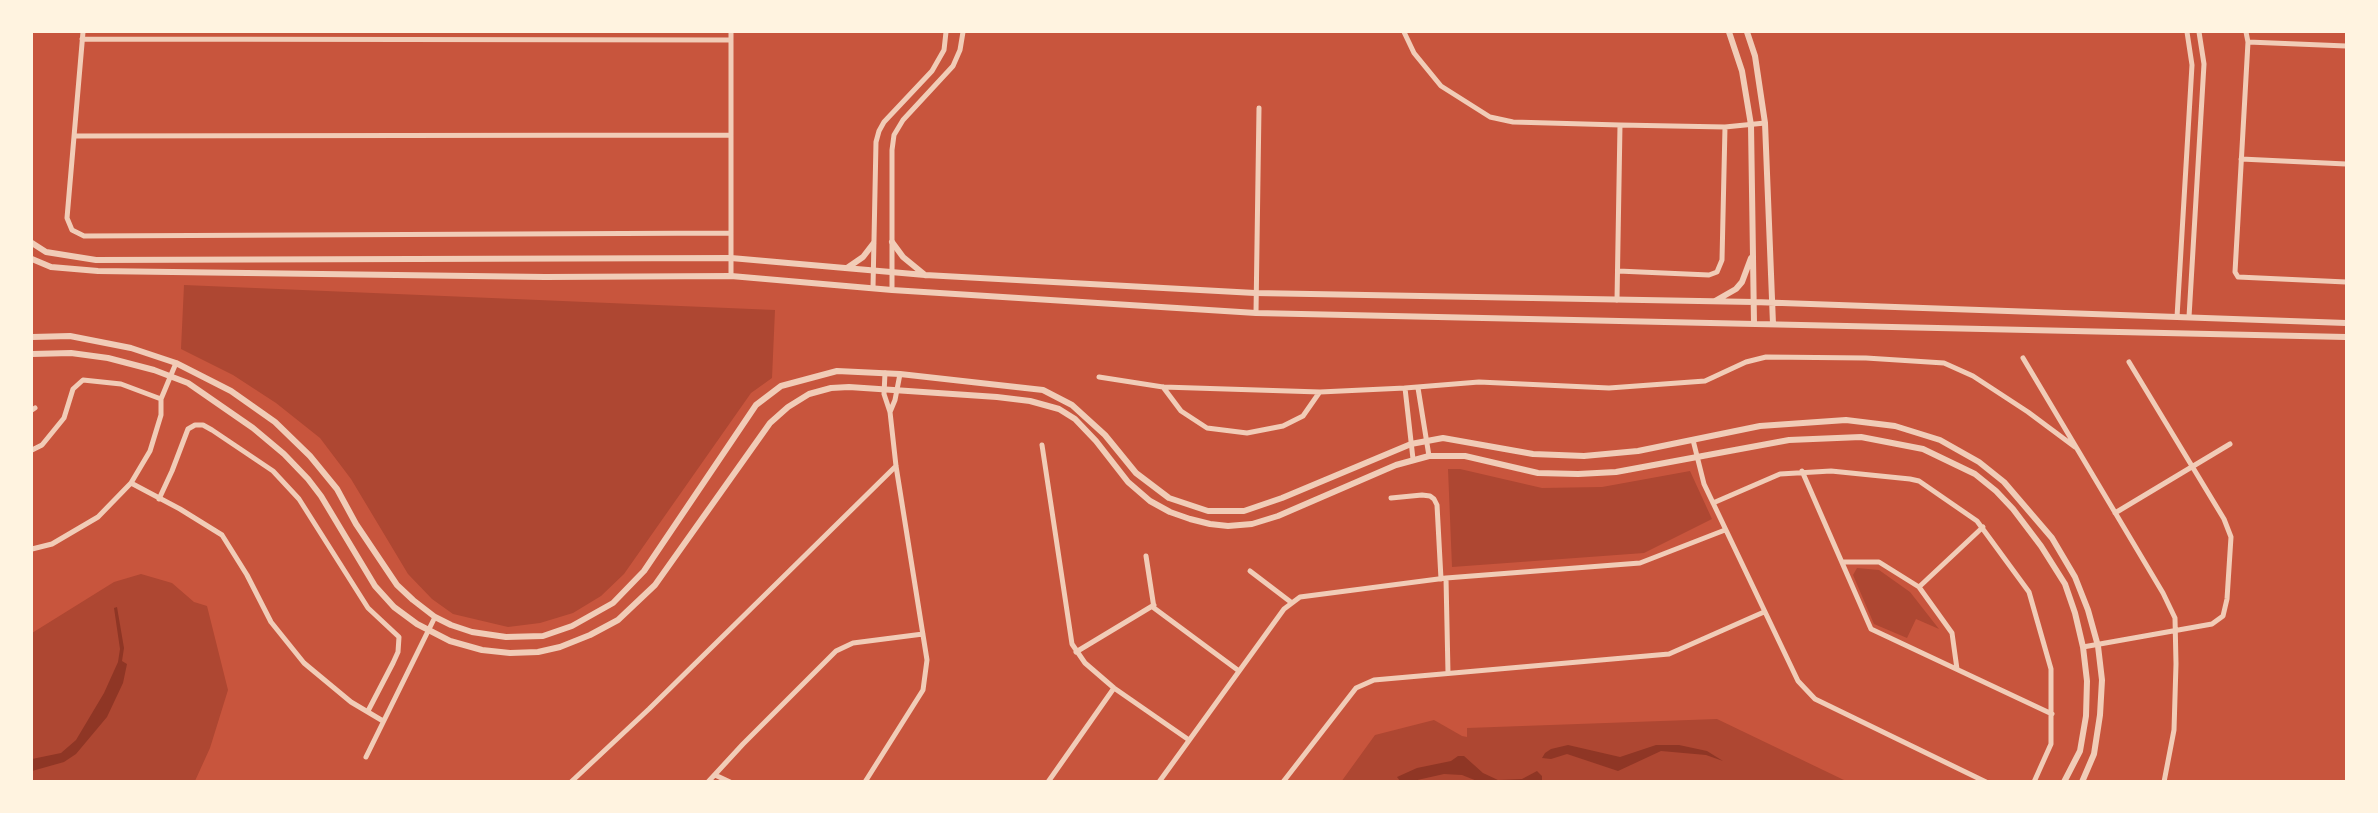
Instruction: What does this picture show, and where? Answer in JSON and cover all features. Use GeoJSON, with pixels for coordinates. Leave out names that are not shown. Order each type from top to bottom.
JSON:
{"type":"FeatureCollection","features":[{"type":"Feature","properties":{"kind":"street"},"geometry":{"type":"LineString","coordinates":[[501,32],[501,40]]}},
{"type":"Feature","properties":{"kind":"street"},"geometry":{"type":"LineString","coordinates":[[731,32],[731,276]]}},
{"type":"Feature","properties":{"kind":"street"},"geometry":{"type":"LineString","coordinates":[[873,288],[876,142],[879,131],[884,122],[932,71],[944,50],[946,32]]}},
{"type":"Feature","properties":{"kind":"street"},"geometry":{"type":"LineString","coordinates":[[892,290],[894,135],[903,120],[953,66],[960,50],[963,32]]}},
{"type":"Feature","properties":{"kind":"street"},"geometry":{"type":"LineString","coordinates":[[1404,32],[1414,52],[1441,86],[1490,117],[1513,122],[1620,125],[1725,127],[1765,123]]}},
{"type":"Feature","properties":{"kind":"street"},"geometry":{"type":"LineString","coordinates":[[1729,32],[1742,71],[1751,125],[1754,323]]}},
{"type":"Feature","properties":{"kind":"street"},"geometry":{"type":"LineString","coordinates":[[1747,32],[1755,56],[1765,123],[1773,324]]}},
{"type":"Feature","properties":{"kind":"street"},"geometry":{"type":"LineString","coordinates":[[2177,317],[2192,65],[2186,32]]}},
{"type":"Feature","properties":{"kind":"street"},"geometry":{"type":"LineString","coordinates":[[2189,317],[2204,64],[2199,32]]}},
{"type":"Feature","properties":{"kind":"street"},"geometry":{"type":"LineString","coordinates":[[2246,32],[2248,42],[2235,272],[2238,277],[2347,282]]}},
{"type":"Feature","properties":{"kind":"street"},"geometry":{"type":"LineString","coordinates":[[730,233],[84,236],[72,230],[67,218],[82,35],[731,40]]}},
{"type":"Feature","properties":{"kind":"street"},"geometry":{"type":"LineString","coordinates":[[2248,42],[2347,46]]}},
{"type":"Feature","properties":{"kind":"street"},"geometry":{"type":"LineString","coordinates":[[1256,313],[1259,108]]}},
{"type":"Feature","properties":{"kind":"street"},"geometry":{"type":"LineString","coordinates":[[1617,300],[1620,125]]}},
{"type":"Feature","properties":{"kind":"street"},"geometry":{"type":"LineString","coordinates":[[1618,271],[1709,275],[1717,272],[1722,260],[1725,127]]}},
{"type":"Feature","properties":{"kind":"street"},"geometry":{"type":"LineString","coordinates":[[74,136],[731,135]]}},
{"type":"Feature","properties":{"kind":"street"},"geometry":{"type":"LineString","coordinates":[[2242,159],[2347,164]]}},
{"type":"Feature","properties":{"kind":"street"},"geometry":{"type":"LineString","coordinates":[[892,242],[903,257],[925,275]]}},
{"type":"Feature","properties":{"kind":"street"},"geometry":{"type":"LineString","coordinates":[[32,243],[46,251],[96,260],[731,258],[925,275],[1255,293],[1754,302],[2347,323]]}},
{"type":"Feature","properties":{"kind":"street"},"geometry":{"type":"LineString","coordinates":[[846,268],[863,257],[873,244]]}},
{"type":"Feature","properties":{"kind":"street"},"geometry":{"type":"LineString","coordinates":[[1714,302],[1729,295],[1742,282],[1754,250]]}},
{"type":"Feature","properties":{"kind":"street"},"geometry":{"type":"LineString","coordinates":[[32,259],[51,267],[98,271],[545,277],[731,276],[892,290],[1256,313],[2347,337]]}},
{"type":"Feature","properties":{"kind":"street"},"geometry":{"type":"LineString","coordinates":[[32,337],[70,336],[131,348],[176,363],[231,391],[275,422],[337,489],[356,524],[397,585],[435,617],[472,632],[506,637],[543,636],[572,626],[613,603],[644,571],[756,405],[781,386],[837,371],[900,374],[1043,390],[1072,405],[1105,435],[1136,473],[1169,498],[1208,511],[1244,511],[1411,444],[1443,438],[1533,454],[1584,456],[1638,451],[1760,426],[1846,421],[1895,426],[1940,440],[1979,462],[2004,482],[2036,517],[2076,578],[2098,646],[2102,680],[2094,754],[2082,782]]}},
{"type":"Feature","properties":{"kind":"street"},"geometry":{"type":"LineString","coordinates":[[32,354],[71,353],[108,358],[188,383],[219,403],[284,454],[321,496],[375,586],[394,607],[428,630],[461,644],[482,650],[510,653],[538,652],[590,635],[618,620],[654,585],[770,424],[788,407],[809,394],[831,388],[884,389],[1030,401],[1059,409],[1075,419],[1128,482],[1150,501],[1170,512],[1210,524],[1252,524],[1278,516],[1413,459],[1429,456],[1465,456],[1538,472],[1578,474],[1616,472],[1789,440],[1861,437],[1923,449],[1975,474],[2013,509],[2054,565],[2072,602],[2083,648],[2087,681],[2086,716],[2080,751],[2064,782]]}},
{"type":"Feature","properties":{"kind":"street"},"geometry":{"type":"LineString","coordinates":[[1099,377],[1163,387],[1320,392],[1418,388],[1479,382],[1609,388],[1705,381],[1766,356],[1944,363],[1984,383],[2076,447]]}},
{"type":"Feature","properties":{"kind":"street"},"geometry":{"type":"LineString","coordinates":[[2023,358],[2163,593],[2175,618],[2174,730],[2164,782]]}},
{"type":"Feature","properties":{"kind":"street"},"geometry":{"type":"LineString","coordinates":[[2083,648],[2212,624],[2223,616],[2227,599],[2231,537],[2224,519],[2129,362]]}},
{"type":"Feature","properties":{"kind":"street"},"geometry":{"type":"LineString","coordinates":[[32,549],[52,544],[99,517],[131,483],[150,451],[161,415],[161,399],[176,363]]}},
{"type":"Feature","properties":{"kind":"street"},"geometry":{"type":"LineString","coordinates":[[865,782],[923,690],[927,660],[890,412],[884,389],[885,373]]}},
{"type":"Feature","properties":{"kind":"street"},"geometry":{"type":"LineString","coordinates":[[890,412],[900,374]]}},
{"type":"Feature","properties":{"kind":"street"},"geometry":{"type":"LineString","coordinates":[[32,450],[42,445],[64,418],[74,389],[83,380],[121,384],[161,399]]}},
{"type":"Feature","properties":{"kind":"street"},"geometry":{"type":"LineString","coordinates":[[1163,387],[1181,411],[1207,428],[1247,433],[1283,426],[1303,416],[1320,392]]}},
{"type":"Feature","properties":{"kind":"street"},"geometry":{"type":"LineString","coordinates":[[1405,388],[1413,459]]}},
{"type":"Feature","properties":{"kind":"street"},"geometry":{"type":"LineString","coordinates":[[1418,388],[1429,456]]}},
{"type":"Feature","properties":{"kind":"street"},"geometry":{"type":"LineString","coordinates":[[159,499],[188,429],[195,425],[203,425],[212,430],[273,471],[299,499],[368,608],[399,637],[398,652],[368,711]]}},
{"type":"Feature","properties":{"kind":"street"},"geometry":{"type":"LineString","coordinates":[[1692,440],[1704,484],[1798,681],[1815,699],[1986,782]]}},
{"type":"Feature","properties":{"kind":"street"},"geometry":{"type":"LineString","coordinates":[[2115,513],[2230,444]]}},
{"type":"Feature","properties":{"kind":"street"},"geometry":{"type":"LineString","coordinates":[[1042,445],[1069,635],[1076,652],[1114,688],[1189,740]]}},
{"type":"Feature","properties":{"kind":"street"},"geometry":{"type":"LineString","coordinates":[[571,782],[896,466]]}},
{"type":"Feature","properties":{"kind":"street"},"geometry":{"type":"LineString","coordinates":[[1713,503],[1780,474],[1802,471],[1910,478],[1919,481],[1983,527],[2029,592],[2051,669],[2051,744],[2034,782]]}},
{"type":"Feature","properties":{"kind":"street"},"geometry":{"type":"LineString","coordinates":[[1802,471],[1871,629],[2052,715]]}},
{"type":"Feature","properties":{"kind":"street"},"geometry":{"type":"LineString","coordinates":[[131,483],[222,535],[247,575],[271,622],[304,663],[351,702],[383,721]]}},
{"type":"Feature","properties":{"kind":"street"},"geometry":{"type":"LineString","coordinates":[[1391,498],[1430,496],[1437,505],[1448,673]]}},
{"type":"Feature","properties":{"kind":"street"},"geometry":{"type":"LineString","coordinates":[[1919,587],[1983,527]]}},
{"type":"Feature","properties":{"kind":"street"},"geometry":{"type":"LineString","coordinates":[[1159,782],[1284,609],[1300,597],[1443,578],[1640,563],[1725,530]]}},
{"type":"Feature","properties":{"kind":"street"},"geometry":{"type":"LineString","coordinates":[[1146,556],[1154,606],[1239,671]]}},
{"type":"Feature","properties":{"kind":"street"},"geometry":{"type":"LineString","coordinates":[[1842,562],[1880,562],[1919,587],[1952,633],[1957,669]]}},
{"type":"Feature","properties":{"kind":"street"},"geometry":{"type":"LineString","coordinates":[[1250,571],[1292,603]]}},
{"type":"Feature","properties":{"kind":"street"},"geometry":{"type":"LineString","coordinates":[[1076,652],[1154,606]]}},
{"type":"Feature","properties":{"kind":"street"},"geometry":{"type":"LineString","coordinates":[[1283,782],[1356,688],[1374,680],[1669,654],[1764,612]]}},
{"type":"Feature","properties":{"kind":"street"},"geometry":{"type":"LineString","coordinates":[[366,757],[435,617]]}},
{"type":"Feature","properties":{"kind":"street"},"geometry":{"type":"LineString","coordinates":[[708,782],[836,651],[853,643],[923,634]]}},
{"type":"Feature","properties":{"kind":"street"},"geometry":{"type":"LineString","coordinates":[[1048,782],[1114,688]]}},
{"type":"Feature","properties":{"kind":"street"},"geometry":{"type":"LineString","coordinates":[[715,775],[730,782]]}},
{"type":"Feature","properties":{"kind":"shaded area"},"geometry":{"type":"Polygon","coordinates":[[[184,285],[775,310],[772,378],[751,393],[624,574],[601,596],[573,613],[540,623],[508,627],[453,614],[432,599],[408,574],[351,479],[320,438],[276,403],[233,375],[181,349],[184,285]]]}},
{"type":"Feature","properties":{"kind":"shaded area"},"geometry":{"type":"Polygon","coordinates":[[[1448,469],[1460,469],[1542,488],[1602,487],[1690,471],[1712,519],[1644,553],[1452,567],[1448,469]]]}},
{"type":"Feature","properties":{"kind":"shaded area"},"geometry":{"type":"Polygon","coordinates":[[[1857,568],[1879,570],[1910,592],[1939,629],[1916,619],[1907,638],[1874,624],[1853,575],[1857,568]]]}},
{"type":"Feature","properties":{"kind":"shaded area"},"geometry":{"type":"Polygon","coordinates":[[[141,574],[172,583],[194,602],[207,606],[228,690],[210,748],[195,781],[32,782],[32,633],[114,582],[141,574]]]}},
{"type":"Feature","properties":{"kind":"shaded area"},"geometry":{"type":"Polygon","coordinates":[[[117,607],[124,648],[122,661],[127,664],[123,683],[107,717],[76,754],[64,762],[32,771],[32,759],[61,753],[76,740],[104,693],[118,662],[120,649],[114,608],[117,607]]]}},
{"type":"Feature","properties":{"kind":"shaded area"},"geometry":{"type":"Polygon","coordinates":[[[1717,719],[1846,781],[1341,782],[1375,735],[1434,720],[1467,737],[1467,728],[1717,719]]]}},
{"type":"Feature","properties":{"kind":"shaded area"},"geometry":{"type":"Polygon","coordinates":[[[1568,745],[1620,757],[1656,745],[1679,745],[1707,751],[1723,761],[1706,755],[1661,751],[1618,771],[1567,754],[1551,759],[1542,758],[1551,749],[1568,745]]]}},
{"type":"Feature","properties":{"kind":"shaded area"},"geometry":{"type":"Polygon","coordinates":[[[1458,756],[1464,756],[1483,773],[1498,780],[1522,779],[1537,771],[1542,776],[1542,781],[1477,781],[1462,775],[1444,774],[1413,781],[1400,781],[1397,777],[1417,768],[1451,761],[1458,756]]]}}]}
